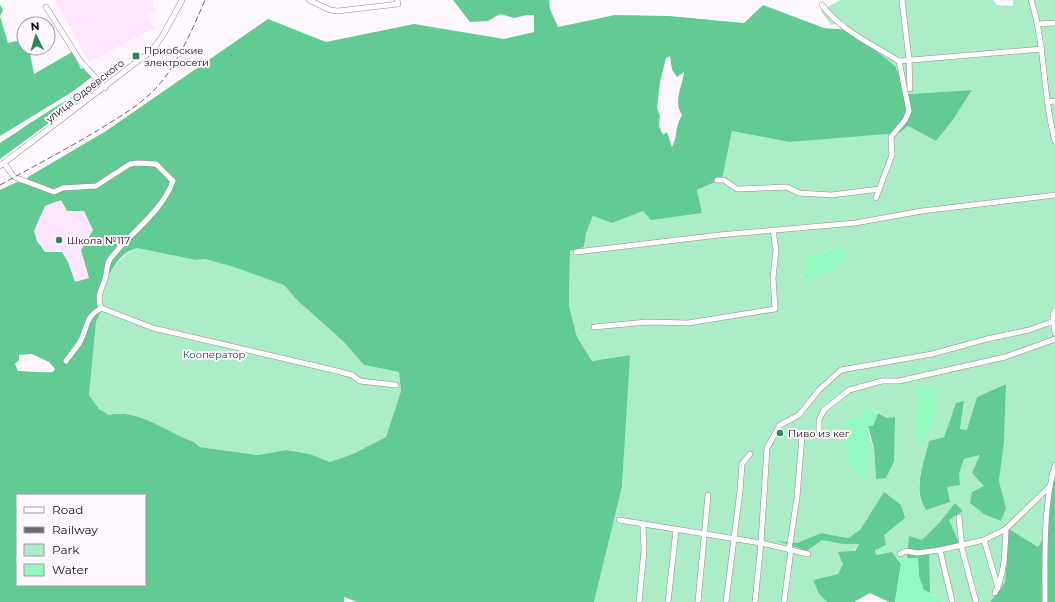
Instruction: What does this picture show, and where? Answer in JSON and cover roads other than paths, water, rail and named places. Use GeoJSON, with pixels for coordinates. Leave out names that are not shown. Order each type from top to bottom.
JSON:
{"type":"FeatureCollection","features":[{"type":"Feature","properties":{"kind":"street","name":"улица Одоевского"},"geometry":{"type":"LineString","coordinates":[[2,165],[105,88],[157,45],[182,0]]}},
{"type":"Feature","properties":{"kind":"street"},"geometry":{"type":"LineString","coordinates":[[309,0],[330,10],[338,11],[398,2]]}},
{"type":"Feature","properties":{"kind":"street"},"geometry":{"type":"LineString","coordinates":[[902,0],[909,59],[910,89]]}},
{"type":"Feature","properties":{"kind":"street"},"geometry":{"type":"LineString","coordinates":[[1031,0],[1038,24],[1047,102],[1055,142]]}},
{"type":"Feature","properties":{"kind":"street"},"geometry":{"type":"LineString","coordinates":[[822,5],[830,16],[840,24],[899,61],[1042,49]]}},
{"type":"Feature","properties":{"kind":"street"},"geometry":{"type":"LineString","coordinates":[[46,7],[81,62],[105,88]]}},
{"type":"Feature","properties":{"kind":"street"},"geometry":{"type":"LineString","coordinates":[[1038,24],[1055,23]]}},
{"type":"Feature","properties":{"kind":"street"},"geometry":{"type":"LineString","coordinates":[[876,198],[892,155],[891,137],[905,120],[909,111],[899,61]]}},
{"type":"Feature","properties":{"kind":"street"},"geometry":{"type":"LineString","coordinates":[[1047,102],[1055,101]]}},
{"type":"Feature","properties":{"kind":"street"},"geometry":{"type":"LineString","coordinates":[[2,165],[14,177],[54,192],[63,188],[96,186],[130,164],[138,163],[156,164],[173,181],[168,194],[164,199],[109,260],[104,283],[98,294],[101,308]]}},
{"type":"Feature","properties":{"kind":"street"},"geometry":{"type":"LineString","coordinates":[[717,180],[724,180],[737,189],[787,187],[799,194],[831,196],[880,189]]}},
{"type":"Feature","properties":{"kind":"street"},"geometry":{"type":"LineString","coordinates":[[576,252],[773,230],[855,223],[922,211],[1055,195]]}},
{"type":"Feature","properties":{"kind":"street"},"geometry":{"type":"LineString","coordinates":[[594,327],[647,322],[688,323],[775,309],[773,278],[776,250],[773,230]]}},
{"type":"Feature","properties":{"kind":"street"},"geometry":{"type":"LineString","coordinates":[[66,361],[81,341],[90,316],[101,308]]}},
{"type":"Feature","properties":{"kind":"street"},"geometry":{"type":"LineString","coordinates":[[101,308],[153,328],[352,375],[360,380],[396,385]]}},
{"type":"Feature","properties":{"kind":"street"},"geometry":{"type":"LineString","coordinates":[[1055,311],[1055,333]]}},
{"type":"Feature","properties":{"kind":"street"},"geometry":{"type":"LineString","coordinates":[[755,602],[761,543],[767,448],[780,425],[799,415],[819,390],[841,370],[932,354],[1028,330],[1054,321]]}},
{"type":"Feature","properties":{"kind":"street"},"geometry":{"type":"LineString","coordinates":[[784,602],[797,496],[802,436],[819,436],[820,420],[824,410],[849,390],[882,381],[899,381],[1005,357],[1055,339]]}},
{"type":"Feature","properties":{"kind":"street"},"geometry":{"type":"LineString","coordinates":[[726,602],[742,464],[750,454]]}},
{"type":"Feature","properties":{"kind":"street"},"geometry":{"type":"LineString","coordinates":[[1045,602],[1045,558],[1050,486],[1055,465]]}},
{"type":"Feature","properties":{"kind":"street"},"geometry":{"type":"LineString","coordinates":[[900,554],[906,551],[917,553],[940,550],[984,540],[1006,529],[1050,486]]}},
{"type":"Feature","properties":{"kind":"street"},"geometry":{"type":"LineString","coordinates":[[698,602],[708,495]]}},
{"type":"Feature","properties":{"kind":"street"},"geometry":{"type":"LineString","coordinates":[[959,517],[962,545],[976,602]]}},
{"type":"Feature","properties":{"kind":"street"},"geometry":{"type":"LineString","coordinates":[[619,520],[761,543],[808,554]]}},
{"type":"Feature","properties":{"kind":"street"},"geometry":{"type":"LineString","coordinates":[[639,602],[644,551],[643,525]]}},
{"type":"Feature","properties":{"kind":"street"},"geometry":{"type":"LineString","coordinates":[[984,540],[996,591],[1000,584],[1005,556],[1006,529]]}},
{"type":"Feature","properties":{"kind":"street"},"geometry":{"type":"LineString","coordinates":[[668,602],[676,530]]}},
{"type":"Feature","properties":{"kind":"street"},"geometry":{"type":"LineString","coordinates":[[940,550],[952,600]]}},
{"type":"Feature","properties":{"kind":"water"},"geometry":{"type":"Polygon","coordinates":[[[840,245],[846,255],[834,269],[824,274],[806,279],[800,276],[806,272],[808,260],[813,254],[819,255],[840,245]]]}},
{"type":"Feature","properties":{"kind":"water"},"geometry":{"type":"Polygon","coordinates":[[[918,387],[930,389],[932,387],[939,389],[933,400],[938,408],[925,443],[917,439],[918,387]]]}},
{"type":"Feature","properties":{"kind":"water"},"geometry":{"type":"Polygon","coordinates":[[[869,407],[878,413],[873,426],[868,426],[869,445],[866,478],[860,476],[849,464],[842,426],[852,418],[863,418],[864,410],[869,407]]]}},
{"type":"Feature","properties":{"kind":"water"},"geometry":{"type":"Polygon","coordinates":[[[904,558],[918,558],[919,577],[924,590],[945,602],[895,602],[901,564],[899,560],[904,558]]]}},
{"type":"Feature","properties":{"kind":"railway"},"geometry":{"type":"LineString","coordinates":[[0,185],[95,132],[130,110],[151,93],[163,80],[181,52],[205,0]]}},
{"type":"Feature","properties":{"kind":"place","name":"Приобские электросети"},"geometry":{"type":"Point","coordinates":[136,56]}},
{"type":"Feature","properties":{"kind":"place","name":"Школа №117"},"geometry":{"type":"Point","coordinates":[59,240]}},
{"type":"Feature","properties":{"kind":"place","name":"Пиво из кег"},"geometry":{"type":"Point","coordinates":[780,433]}},
{"type":"Feature","properties":{"kind":"park label","name":"Кооператор"},"geometry":{"type":"Point","coordinates":[214,354]}}]}
